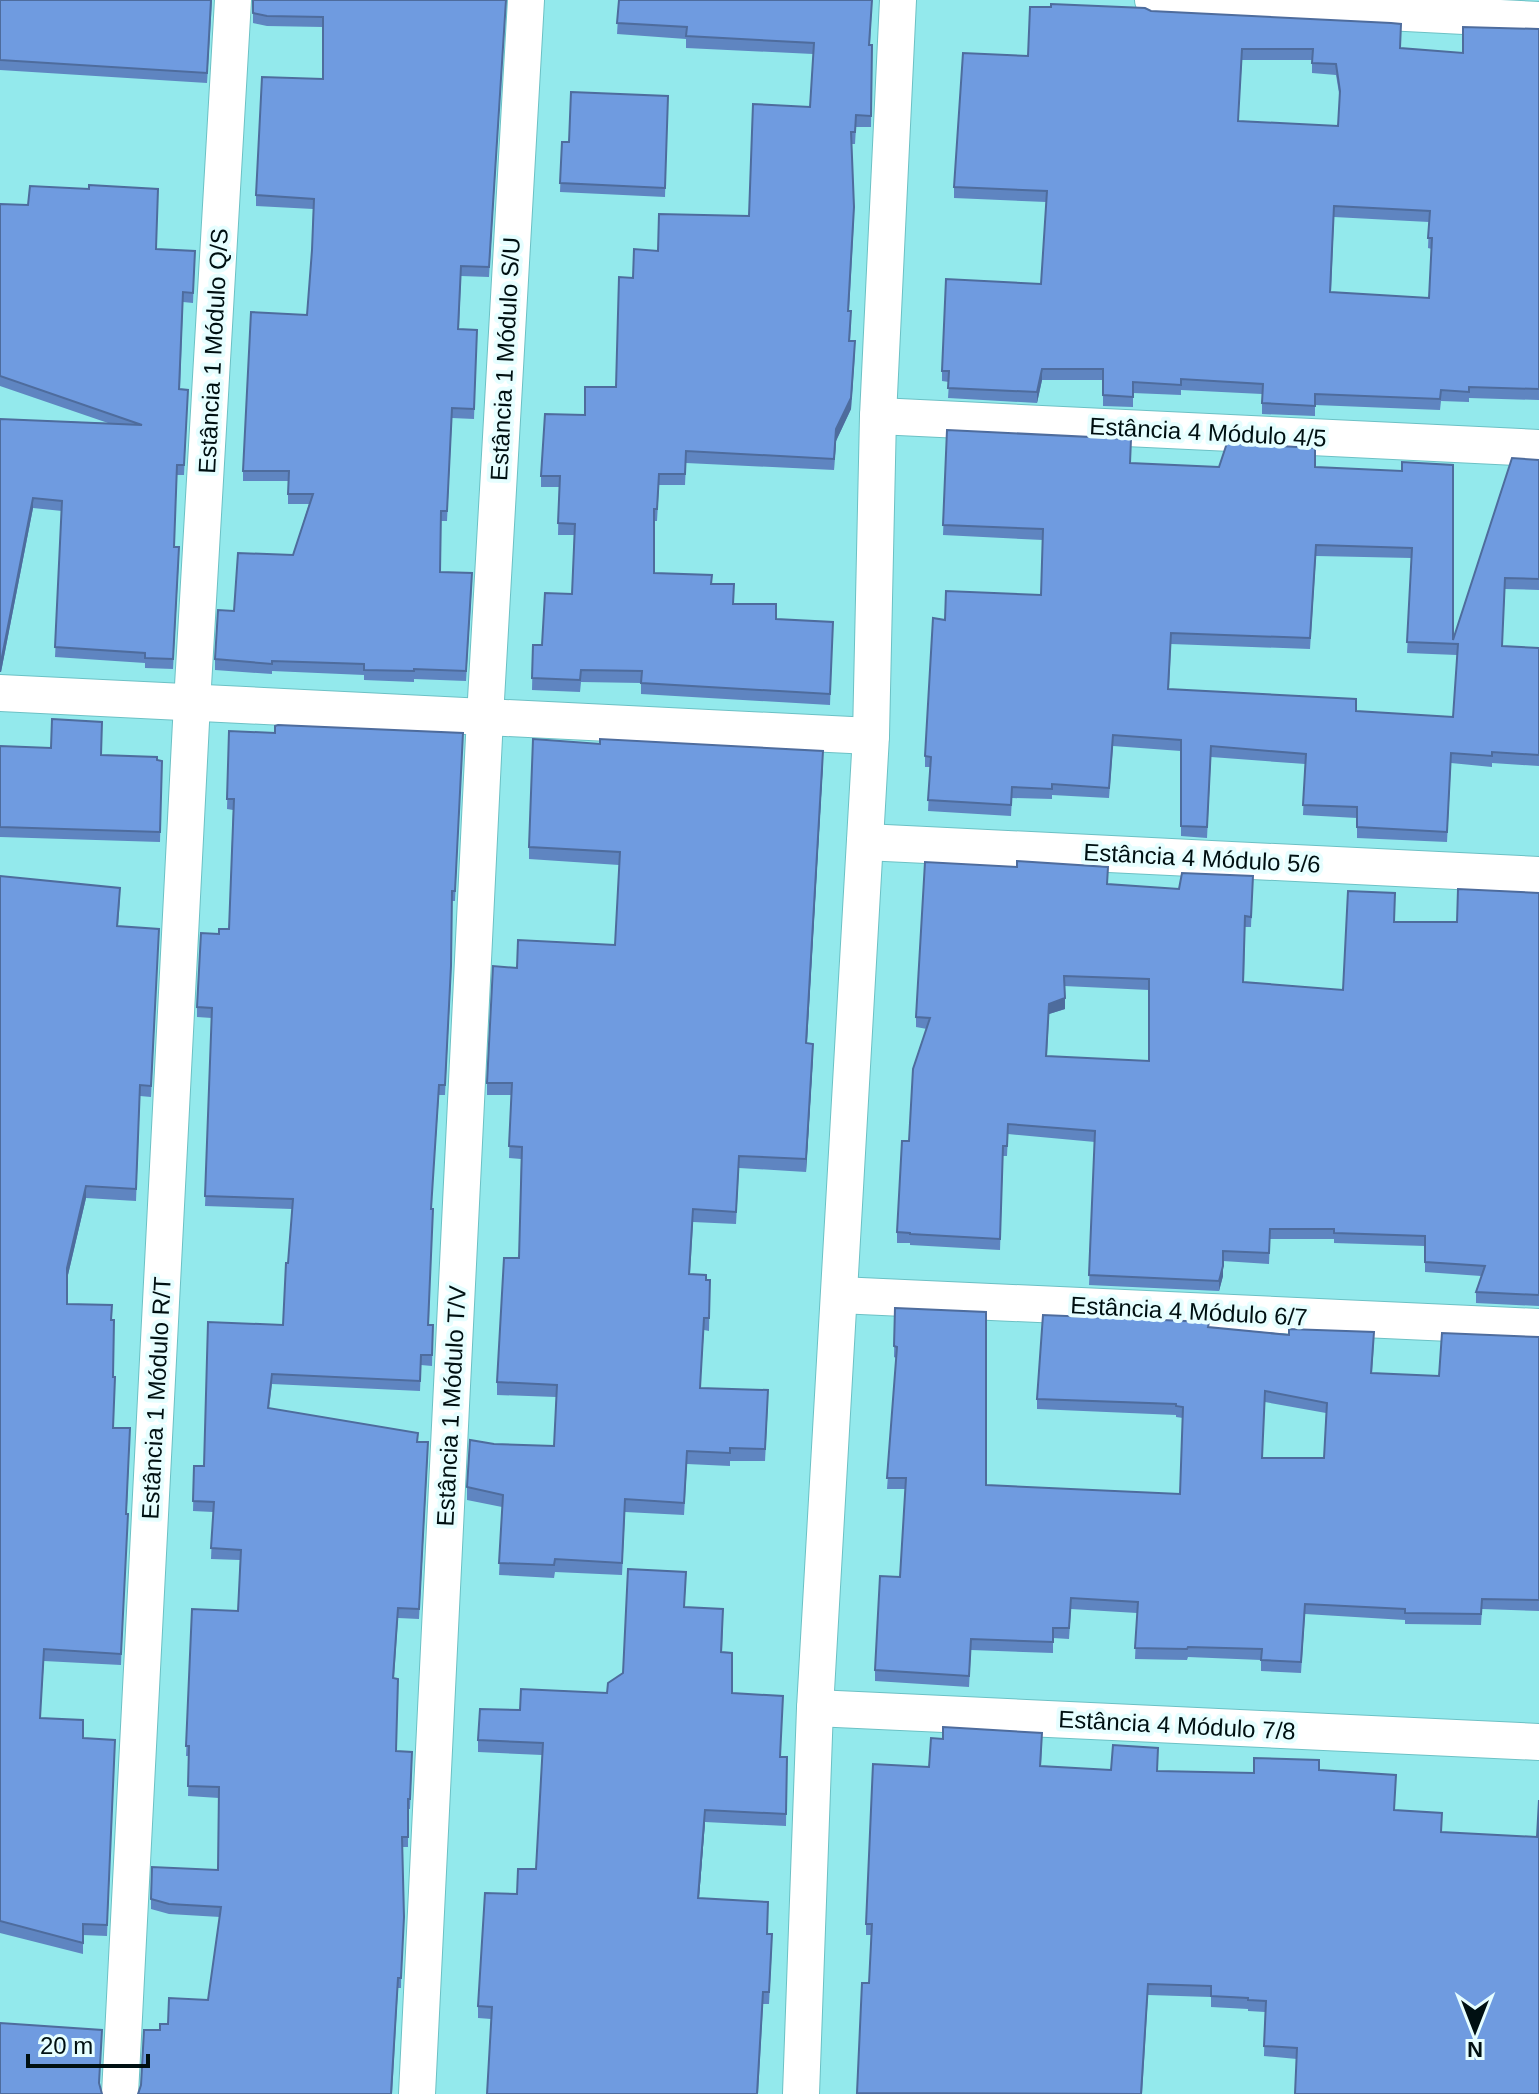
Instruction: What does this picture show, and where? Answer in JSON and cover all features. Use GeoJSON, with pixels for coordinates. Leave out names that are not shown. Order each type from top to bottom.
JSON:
{"type":"FeatureCollection","features":[{"type":"Feature","properties":{"kind":"street","name":"Estância 1 Módulo Q/S"},"geometry":{"type":"LineString","coordinates":[[192,703],[233,0]]}},
{"type":"Feature","properties":{"kind":"street","name":"Estância 1 Módulo S/U"},"geometry":{"type":"LineString","coordinates":[[485,717],[526,0]]}},
{"type":"Feature","properties":{"kind":"street"},"geometry":{"type":"LineString","coordinates":[[801,2094],[815,1708],[871,736],[878,416],[898,0]]}},
{"type":"Feature","properties":{"kind":"street"},"geometry":{"type":"LineString","coordinates":[[1153,0],[1539,20]]}},
{"type":"Feature","properties":{"kind":"street","name":"Estância 4 Módulo 4/5"},"geometry":{"type":"LineString","coordinates":[[878,416],[1539,448]]}},
{"type":"Feature","properties":{"kind":"street"},"geometry":{"type":"LineString","coordinates":[[0,693],[871,736]]}},
{"type":"Feature","properties":{"kind":"street","name":"Estância 1 Módulo R/T"},"geometry":{"type":"LineString","coordinates":[[120,2094],[192,703]]}},
{"type":"Feature","properties":{"kind":"street","name":"Estância 1 Módulo T/V"},"geometry":{"type":"LineString","coordinates":[[417,2094],[485,717]]}},
{"type":"Feature","properties":{"kind":"street","name":"Estância 4 Módulo 5/6"},"geometry":{"type":"LineString","coordinates":[[865,842],[1539,875]]}},
{"type":"Feature","properties":{"kind":"street","name":"Estância 4 Módulo 6/7"},"geometry":{"type":"LineString","coordinates":[[839,1295],[1539,1327]]}},
{"type":"Feature","properties":{"kind":"street","name":"Estância 4 Módulo 7/8"},"geometry":{"type":"LineString","coordinates":[[815,1708],[1539,1742]]}},
{"type":"Feature","properties":{"kind":"building"},"geometry":{"type":"Polygon","coordinates":[[[0,0],[211,0],[207,73],[0,60],[0,0]]]}},
{"type":"Feature","properties":{"kind":"building"},"geometry":{"type":"Polygon","coordinates":[[[253,0],[506,0],[489,267],[461,266],[458,329],[477,330],[474,409],[452,408],[447,511],[441,511],[440,572],[472,573],[466,671],[364,670],[364,664],[272,661],[272,664],[215,659],[218,610],[234,611],[238,553],[293,555],[313,494],[288,494],[289,471],[243,471],[251,312],[307,315],[312,250],[314,199],[256,195],[262,77],[323,79],[323,17],[253,13],[253,0]]]}},
{"type":"Feature","properties":{"kind":"building"},"geometry":{"type":"Polygon","coordinates":[[[619,0],[872,0],[869,45],[872,45],[871,116],[856,115],[855,132],[851,132],[854,207],[848,311],[851,311],[849,341],[855,341],[851,398],[836,429],[834,459],[686,451],[685,474],[659,474],[657,509],[654,509],[654,573],[712,575],[711,584],[734,584],[733,604],[776,604],[776,619],[833,622],[830,694],[641,683],[642,671],[581,670],[580,680],[532,678],[533,645],[542,645],[545,593],[572,594],[575,524],[558,523],[560,476],[541,476],[545,414],[585,415],[585,387],[616,387],[619,277],[633,278],[634,249],[658,251],[659,214],[749,216],[753,104],[810,107],[814,43],[686,36],[687,27],[617,23],[619,0]]]}},
{"type":"Feature","properties":{"kind":"building"},"geometry":{"type":"Polygon","coordinates":[[[1051,4],[1145,8],[1151,11],[1401,24],[1400,48],[1463,53],[1463,27],[1539,29],[1539,389],[1469,387],[1469,392],[1441,390],[1440,399],[1315,394],[1315,406],[1262,403],[1263,384],[1181,379],[1181,385],[1133,382],[1133,397],[1103,395],[1103,369],[1042,369],[1037,392],[948,388],[949,371],[942,371],[946,279],[1041,284],[1047,191],[954,187],[963,53],[1028,56],[1030,7],[1051,7],[1051,4]],[[1242,49],[1238,121],[1338,126],[1340,91],[1336,64],[1312,63],[1313,49],[1242,49]],[[1334,206],[1330,292],[1429,298],[1430,211],[1334,206]]]}},
{"type":"Feature","properties":{"kind":"building"},"geometry":{"type":"Polygon","coordinates":[[[571,92],[668,96],[665,188],[560,183],[562,142],[569,142],[571,92]]]}},
{"type":"Feature","properties":{"kind":"building"},"geometry":{"type":"Polygon","coordinates":[[[89,185],[158,189],[156,249],[195,251],[193,293],[183,292],[179,389],[188,390],[184,465],[177,465],[174,547],[179,547],[173,659],[145,658],[145,653],[55,647],[62,501],[33,498],[0,662],[0,419],[142,425],[0,376],[0,204],[28,205],[30,186],[89,189],[89,185]]]}},
{"type":"Feature","properties":{"kind":"building"},"geometry":{"type":"Polygon","coordinates":[[[947,430],[1131,439],[1130,463],[1219,467],[1227,443],[1315,448],[1315,467],[1402,471],[1402,462],[1453,465],[1453,640],[1512,458],[1539,460],[1539,579],[1505,578],[1502,646],[1539,648],[1539,755],[1451,753],[1447,832],[1357,827],[1357,807],[1303,805],[1306,754],[1211,746],[1207,827],[1181,826],[1181,740],[1113,735],[1109,788],[1052,784],[1052,789],[1012,787],[1011,805],[928,800],[931,757],[925,756],[933,618],[945,620],[946,591],[1041,595],[1043,529],[943,525],[947,430]],[[1316,545],[1310,638],[1171,633],[1168,689],[1356,699],[1356,711],[1453,717],[1458,644],[1407,642],[1412,548],[1316,545]]]}},
{"type":"Feature","properties":{"kind":"building"},"geometry":{"type":"Polygon","coordinates":[[[52,719],[102,722],[101,755],[157,757],[162,761],[160,832],[0,827],[0,746],[51,748],[52,719]]]}},
{"type":"Feature","properties":{"kind":"building"},"geometry":{"type":"Polygon","coordinates":[[[275,726],[463,733],[455,891],[452,891],[445,1085],[439,1085],[431,1209],[428,1325],[433,1325],[432,1355],[421,1355],[420,1381],[272,1374],[268,1408],[418,1433],[417,1442],[428,1442],[419,1609],[398,1608],[393,1678],[398,1679],[396,1751],[412,1752],[408,1837],[402,1837],[404,1917],[391,2094],[138,2094],[144,2030],[160,2030],[160,2024],[168,2024],[169,1998],[208,2000],[221,1907],[169,1904],[151,1899],[152,1867],[218,1870],[219,1787],[188,1786],[189,1746],[186,1746],[192,1609],[238,1611],[241,1550],[211,1548],[214,1502],[193,1501],[194,1466],[204,1466],[208,1322],[283,1325],[293,1199],[205,1196],[212,1008],[197,1007],[201,933],[219,934],[219,929],[229,929],[234,799],[227,799],[229,731],[275,733],[275,726]]]}},
{"type":"Feature","properties":{"kind":"building"},"geometry":{"type":"Polygon","coordinates":[[[533,739],[600,744],[600,739],[823,751],[806,1043],[813,1044],[806,1159],[739,1156],[736,1212],[693,1209],[689,1274],[706,1275],[706,1280],[710,1280],[709,1318],[704,1318],[700,1388],[768,1390],[765,1449],[730,1448],[730,1453],[687,1451],[684,1503],[625,1499],[622,1563],[555,1559],[554,1565],[499,1563],[503,1495],[467,1487],[470,1440],[554,1446],[557,1385],[497,1382],[504,1258],[519,1258],[522,1147],[509,1146],[512,1083],[487,1083],[493,966],[517,968],[518,940],[615,945],[620,852],[529,847],[533,739]]]}},
{"type":"Feature","properties":{"kind":"building"},"geometry":{"type":"Polygon","coordinates":[[[1017,861],[1108,867],[1107,884],[1179,889],[1182,873],[1253,876],[1251,917],[1245,916],[1243,982],[1343,990],[1348,891],[1395,893],[1394,922],[1457,922],[1458,889],[1539,893],[1539,1295],[1476,1292],[1485,1266],[1425,1262],[1425,1236],[1334,1233],[1334,1229],[1270,1229],[1269,1253],[1223,1251],[1219,1281],[1089,1275],[1095,1131],[1008,1124],[1007,1146],[1003,1146],[1000,1239],[897,1232],[902,1141],[909,1141],[913,1069],[930,1018],[916,1017],[925,862],[1017,867],[1017,861]],[[1064,976],[1065,998],[1049,1004],[1046,1056],[1149,1061],[1149,979],[1064,976]]]}},
{"type":"Feature","properties":{"kind":"building"},"geometry":{"type":"Polygon","coordinates":[[[0,876],[120,888],[117,926],[159,929],[151,1086],[140,1085],[136,1189],[86,1186],[67,1268],[67,1304],[112,1305],[115,1377],[113,1428],[130,1428],[121,1654],[44,1649],[40,1718],[83,1720],[83,1738],[115,1740],[107,1925],[83,1924],[83,1943],[0,1921],[0,876]]]}},
{"type":"Feature","properties":{"kind":"building"},"geometry":{"type":"Polygon","coordinates":[[[895,1308],[986,1312],[986,1485],[1180,1494],[1183,1407],[1176,1404],[1037,1399],[1043,1315],[1209,1322],[1208,1327],[1289,1335],[1289,1329],[1374,1332],[1371,1373],[1439,1376],[1442,1333],[1539,1337],[1539,1600],[1482,1599],[1481,1614],[1405,1613],[1405,1609],[1305,1604],[1301,1662],[1261,1660],[1262,1649],[1135,1648],[1138,1602],[1071,1598],[1069,1628],[1053,1628],[1053,1642],[971,1639],[969,1676],[875,1670],[880,1576],[900,1577],[906,1478],[887,1478],[897,1347],[894,1346],[895,1308]],[[1265,1391],[1262,1458],[1324,1458],[1327,1403],[1265,1391]]]}},
{"type":"Feature","properties":{"kind":"building"},"geometry":{"type":"Polygon","coordinates":[[[628,1569],[686,1572],[684,1607],[723,1609],[721,1652],[732,1653],[732,1693],[783,1696],[780,1757],[787,1757],[786,1814],[705,1810],[698,1898],[768,1902],[767,1934],[772,1934],[769,1992],[763,1992],[757,2094],[487,2094],[492,2007],[478,2006],[485,1893],[517,1894],[518,1869],[536,1869],[543,1743],[478,1740],[480,1709],[520,1710],[521,1689],[607,1693],[608,1683],[623,1673],[628,1569]]]}},
{"type":"Feature","properties":{"kind":"building"},"geometry":{"type":"Polygon","coordinates":[[[943,1727],[1042,1733],[1040,1766],[1111,1770],[1113,1745],[1158,1748],[1157,1771],[1254,1773],[1254,1758],[1319,1760],[1319,1770],[1396,1775],[1394,1810],[1442,1813],[1441,1832],[1537,1837],[1539,1800],[1539,2094],[1295,2094],[1297,2048],[1264,2046],[1266,2001],[1211,1996],[1211,1986],[1148,1984],[1141,2094],[857,2093],[862,1983],[869,1983],[872,1924],[866,1924],[873,1764],[929,1767],[931,1738],[943,1739],[943,1727]]]}},
{"type":"Feature","properties":{"kind":"building"},"geometry":{"type":"Polygon","coordinates":[[[0,2023],[102,2030],[99,2083],[102,2094],[0,2094],[0,2023]]]}}]}
